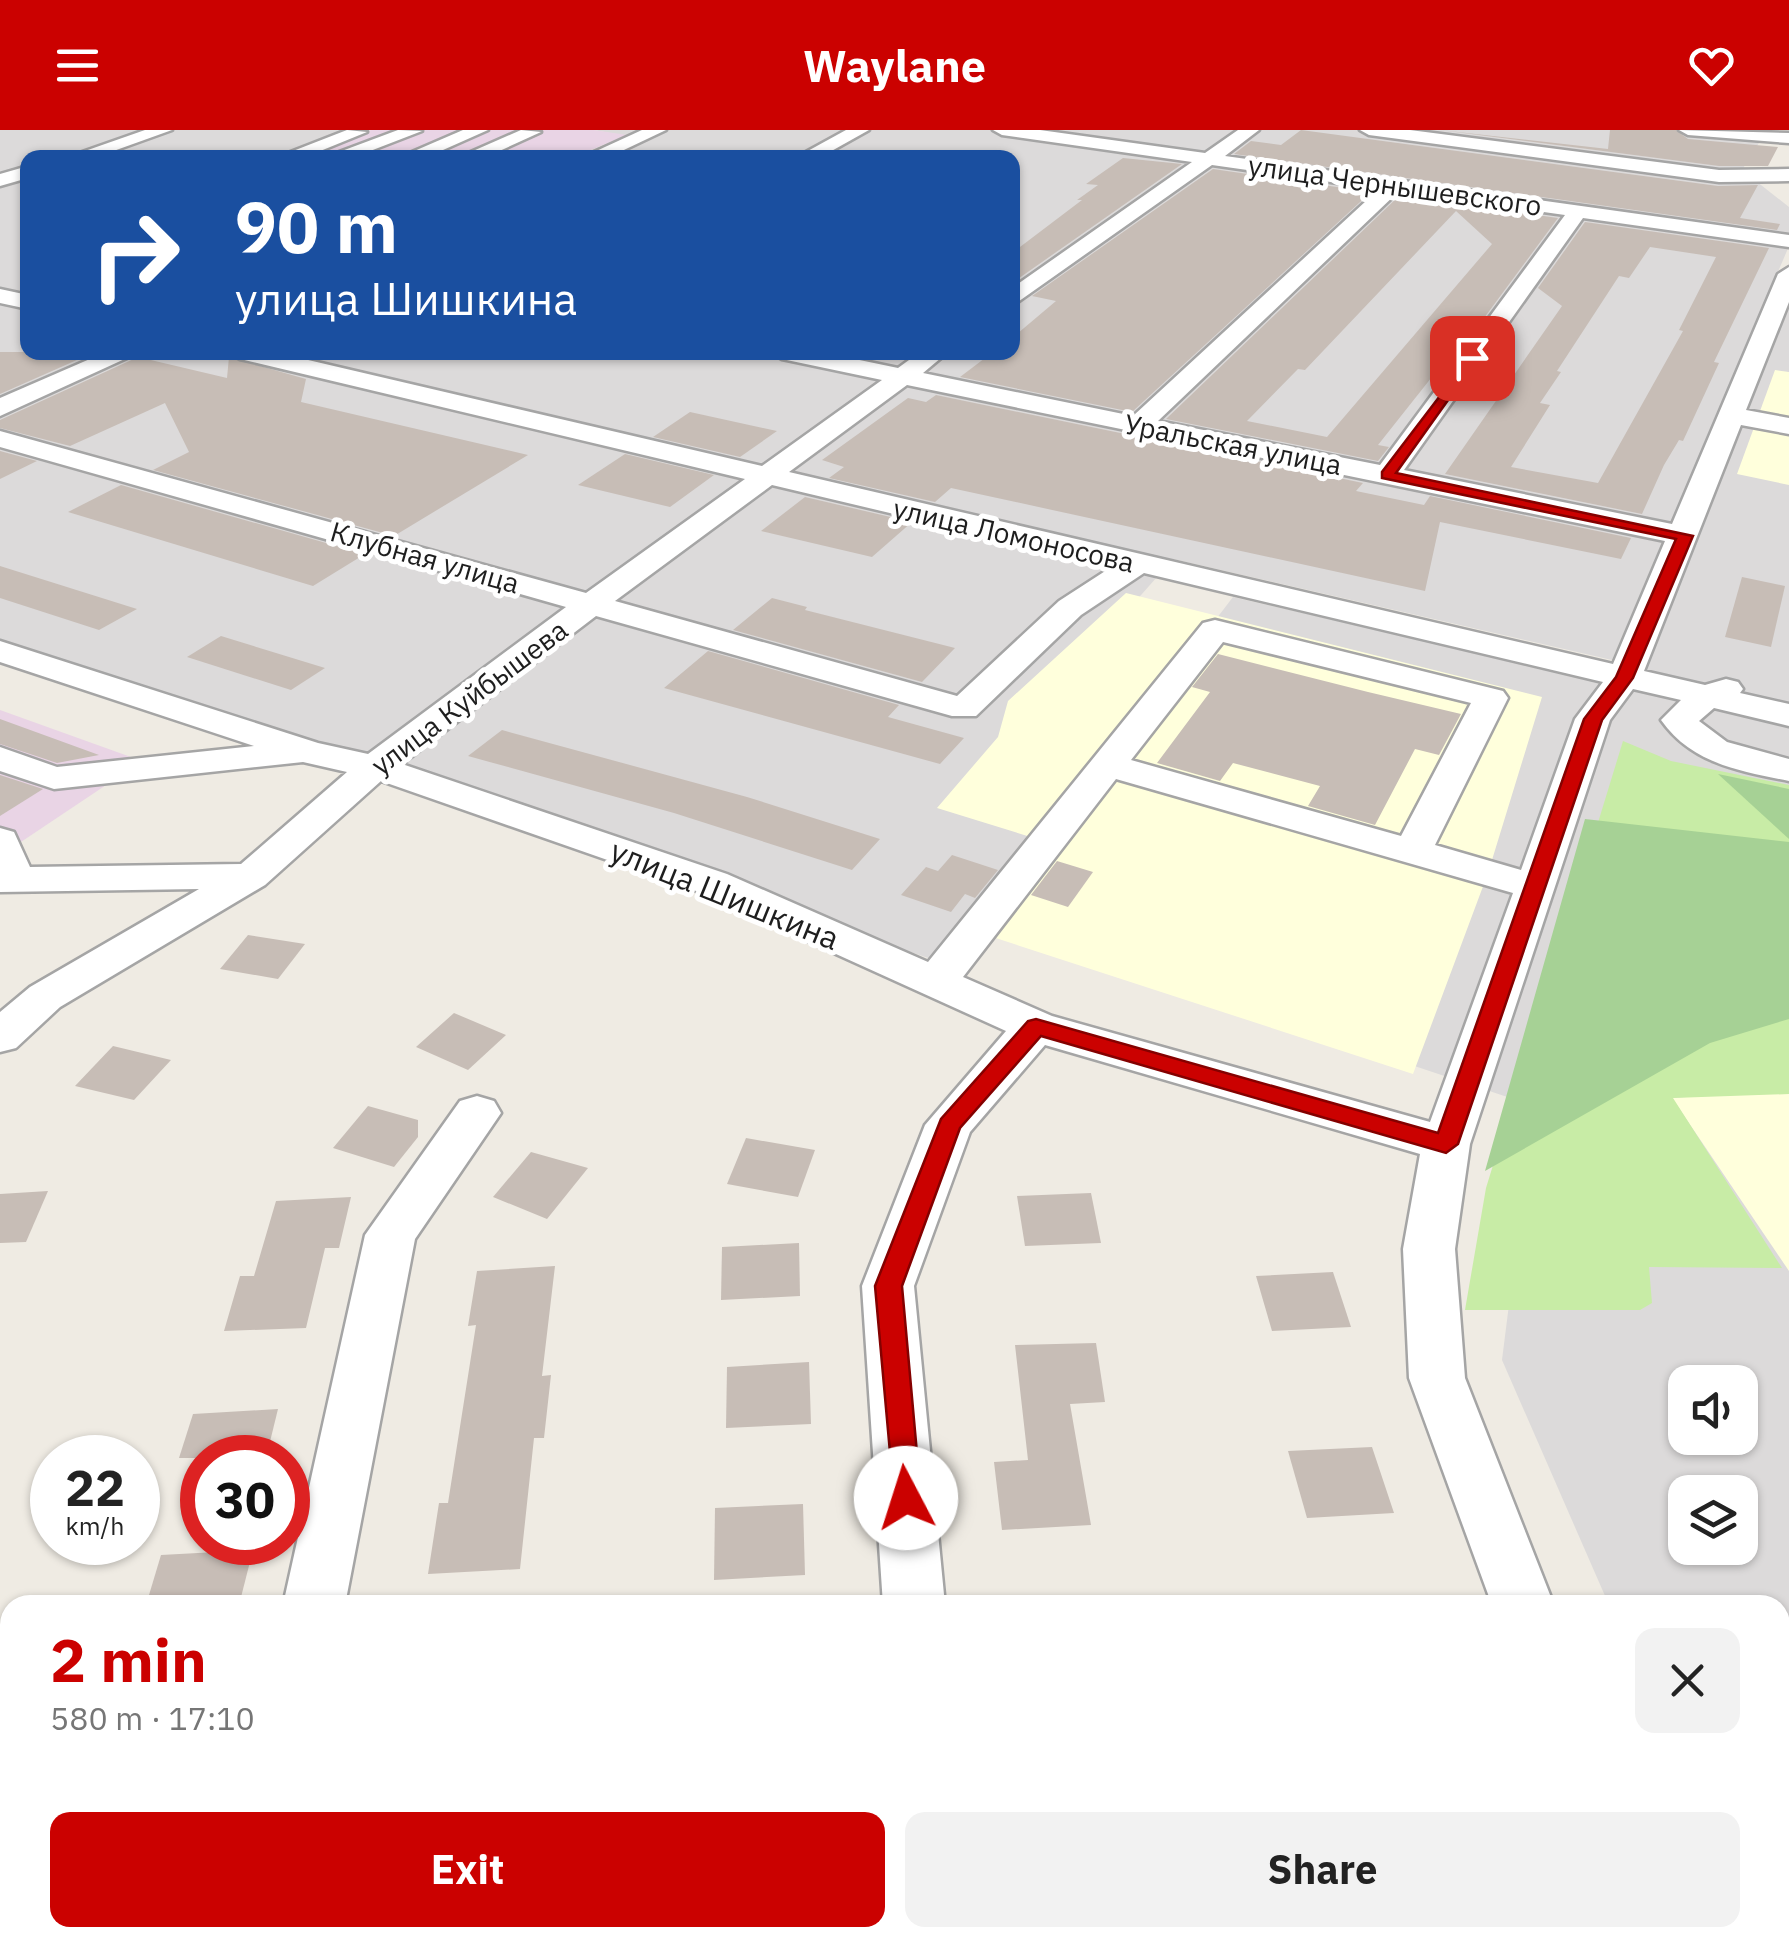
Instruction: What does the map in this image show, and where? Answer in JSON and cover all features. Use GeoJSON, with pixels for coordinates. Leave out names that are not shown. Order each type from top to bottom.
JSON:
{"type":"FeatureCollection","features":[{"type":"Feature","properties":{"kind":"street"},"geometry":{"type":"LineString","coordinates":[[99,150],[163,130]]}},
{"type":"Feature","properties":{"kind":"street"},"geometry":{"type":"LineString","coordinates":[[305,150],[364,130]]}},
{"type":"Feature","properties":{"kind":"street"},"geometry":{"type":"LineString","coordinates":[[354,150],[413,130]]}},
{"type":"Feature","properties":{"kind":"street"},"geometry":{"type":"LineString","coordinates":[[427,150],[478,130]]}},
{"type":"Feature","properties":{"kind":"street"},"geometry":{"type":"LineString","coordinates":[[612,130],[651,132]]}},
{"type":"Feature","properties":{"kind":"street"},"geometry":{"type":"LineString","coordinates":[[820,150],[860,130]]}},
{"type":"Feature","properties":{"kind":"street","name":"улица Чернышевского"},"geometry":{"type":"LineString","coordinates":[[1002,130],[1789,240]]}},
{"type":"Feature","properties":{"kind":"street"},"geometry":{"type":"LineString","coordinates":[[1020,292],[1250,130]]}},
{"type":"Feature","properties":{"kind":"street"},"geometry":{"type":"LineString","coordinates":[[1369,130],[1719,176],[1789,175]]}},
{"type":"Feature","properties":{"kind":"street"},"geometry":{"type":"LineString","coordinates":[[1688,130],[1740,136],[1787,134]]}},
{"type":"Feature","properties":{"kind":"street"},"geometry":{"type":"LineString","coordinates":[[487,150],[533,132]]}},
{"type":"Feature","properties":{"kind":"street"},"geometry":{"type":"LineString","coordinates":[[609,150],[651,132]]}},
{"type":"Feature","properties":{"kind":"street"},"geometry":{"type":"LineString","coordinates":[[1015,150],[1042,133]]}},
{"type":"Feature","properties":{"kind":"street"},"geometry":{"type":"LineString","coordinates":[[1138,425],[1394,185]]}},
{"type":"Feature","properties":{"kind":"street"},"geometry":{"type":"LineString","coordinates":[[1387,475],[1578,211]]}},
{"type":"Feature","properties":{"kind":"street"},"geometry":{"type":"LineString","coordinates":[[1519,1595],[1436,1378],[1429,1249],[1446,1144],[1593,719],[1624,678],[1733,416],[1763,364],[1789,274]]}},
{"type":"Feature","properties":{"kind":"street"},"geometry":{"type":"LineString","coordinates":[[0,408],[110,360]]}},
{"type":"Feature","properties":{"kind":"street","name":"улица Ломоносова"},"geometry":{"type":"LineString","coordinates":[[274,360],[1789,715]]}},
{"type":"Feature","properties":{"kind":"street","name":"Уральская улица"},"geometry":{"type":"LineString","coordinates":[[820,360],[1685,536]]}},
{"type":"Feature","properties":{"kind":"street","name":"улица Куйбышева"},"geometry":{"type":"LineString","coordinates":[[0,1037],[45,998],[251,876],[375,767],[925,360]]}},
{"type":"Feature","properties":{"kind":"street"},"geometry":{"type":"LineString","coordinates":[[1733,416],[1789,426]]}},
{"type":"Feature","properties":{"kind":"street","name":"Клубная улица"},"geometry":{"type":"LineString","coordinates":[[0,439],[964,709],[1070,608],[1138,564]]}},
{"type":"Feature","properties":{"kind":"street"},"geometry":{"type":"LineString","coordinates":[[1340,661],[1376,620]]}},
{"type":"Feature","properties":{"kind":"street"},"geometry":{"type":"LineString","coordinates":[[936,982],[1215,630],[1490,698],[1412,852]]}},
{"type":"Feature","properties":{"kind":"street","name":"улица Шишкина"},"geometry":{"type":"LineString","coordinates":[[0,651],[308,752],[375,767],[713,882],[1036,1026],[1446,1144]]}},
{"type":"Feature","properties":{"kind":"street"},"geometry":{"type":"LineString","coordinates":[[1789,692],[1744,683],[1706,697],[1679,720],[1690,738],[1735,759],[1789,770]]}},
{"type":"Feature","properties":{"kind":"street"},"geometry":{"type":"LineString","coordinates":[[0,758],[54,778],[308,752]]}},
{"type":"Feature","properties":{"kind":"street"},"geometry":{"type":"LineString","coordinates":[[1107,765],[1534,886]]}},
{"type":"Feature","properties":{"kind":"street"},"geometry":{"type":"LineString","coordinates":[[0,840],[7,879],[251,876]]}},
{"type":"Feature","properties":{"kind":"street"},"geometry":{"type":"LineString","coordinates":[[0,1009],[45,998]]}},
{"type":"Feature","properties":{"kind":"street"},"geometry":{"type":"LineString","coordinates":[[913,1595],[888,1286],[949,1125],[1036,1026]]}},
{"type":"Feature","properties":{"kind":"street"},"geometry":{"type":"LineString","coordinates":[[316,1595],[390,1235],[477,1113]]}},
{"type":"Feature","properties":{"kind":"shaded area"},"geometry":{"type":"Polygon","coordinates":[[[0,130],[371,130],[312,150],[20,150],[20,360],[1020,360],[1020,150],[591,150],[625,136],[594,130],[1767,130],[1742,170],[1789,207],[1789,246],[1612,660],[1173,559],[985,771],[1076,799],[943,963],[0,643],[0,130]]]}},
{"type":"Feature","properties":{"kind":"shaded area"},"geometry":{"type":"Polygon","coordinates":[[[371,130],[594,130],[627,135],[591,150],[314,150],[371,130]]]}},
{"type":"Feature","properties":{"kind":"shaded area"},"geometry":{"type":"Polygon","coordinates":[[[1789,305],[1789,1595],[1605,1595],[1502,1360],[1534,1106],[984,922],[1233,597],[1636,689],[1789,305]]]}},
{"type":"Feature","properties":{"kind":"shaded area"},"geometry":{"type":"Polygon","coordinates":[[[1775,370],[1789,372],[1789,485],[1737,474],[1775,370]]]}},
{"type":"Feature","properties":{"kind":"shaded area"},"geometry":{"type":"Polygon","coordinates":[[[1126,593],[1542,697],[1488,873],[1413,1074],[968,929],[1037,839],[937,808],[998,737],[1008,701],[1126,593]]]}},
{"type":"Feature","properties":{"kind":"shaded area"},"geometry":{"type":"Polygon","coordinates":[[[0,710],[142,761],[0,856],[0,710]]]}},
{"type":"Feature","properties":{"kind":"shaded area"},"geometry":{"type":"Polygon","coordinates":[[[1789,1090],[1789,1271],[1672,1098],[1789,1090]]]}},
{"type":"Feature","properties":{"kind":"green space"},"geometry":{"type":"Polygon","coordinates":[[[1623,741],[1671,761],[1789,785],[1789,1094],[1673,1098],[1782,1268],[1649,1267],[1652,1303],[1640,1310],[1465,1310],[1486,1188],[1623,741]]]}},
{"type":"Feature","properties":{"kind":"green space"},"geometry":{"type":"Polygon","coordinates":[[[1718,774],[1789,789],[1789,839],[1718,774]]]}},
{"type":"Feature","properties":{"kind":"green space"},"geometry":{"type":"Polygon","coordinates":[[[1585,819],[1789,842],[1789,1019],[1710,1043],[1485,1171],[1585,819]]]}},
{"type":"Feature","properties":{"kind":"building"},"geometry":{"type":"Polygon","coordinates":[[[1301,130],[1718,186],[1758,185],[1740,218],[1780,224],[1777,230],[1234,154],[1251,141],[1281,145],[1301,130]]]}},
{"type":"Feature","properties":{"kind":"building"},"geometry":{"type":"Polygon","coordinates":[[[1440,130],[1608,149],[1610,130],[1676,130],[1688,139],[1778,147],[1768,166],[1719,166],[1440,130]]]}},
{"type":"Feature","properties":{"kind":"building"},"geometry":{"type":"Polygon","coordinates":[[[1123,158],[1182,164],[1020,277],[1020,247],[1098,185],[1086,184],[1123,158]]]}},
{"type":"Feature","properties":{"kind":"building"},"geometry":{"type":"Polygon","coordinates":[[[1213,169],[1371,192],[1132,412],[960,377],[982,360],[1020,360],[1020,331],[1056,301],[1032,296],[1213,169]]]}},
{"type":"Feature","properties":{"kind":"building"},"geometry":{"type":"Polygon","coordinates":[[[1399,196],[1558,218],[1450,364],[1443,363],[1378,445],[1389,447],[1378,461],[1166,419],[1399,196]],[[1456,211],[1305,370],[1298,369],[1247,421],[1327,437],[1492,244],[1456,211]]]}},
{"type":"Feature","properties":{"kind":"building"},"geometry":{"type":"Polygon","coordinates":[[[1585,222],[1769,248],[1714,362],[1719,363],[1683,441],[1679,440],[1664,465],[1642,514],[1445,474],[1562,306],[1538,288],[1585,222]],[[1650,247],[1629,278],[1619,276],[1557,371],[1561,372],[1540,403],[1550,405],[1511,467],[1598,483],[1683,331],[1679,330],[1716,257],[1650,247]]]}},
{"type":"Feature","properties":{"kind":"building"},"geometry":{"type":"Polygon","coordinates":[[[0,352],[20,352],[20,360],[77,360],[0,394],[0,352]]]}},
{"type":"Feature","properties":{"kind":"building"},"geometry":{"type":"Polygon","coordinates":[[[131,360],[151,360],[227,378],[229,360],[240,360],[306,379],[301,402],[528,455],[394,536],[153,470],[189,452],[165,403],[70,446],[0,428],[0,420],[131,360]]]}},
{"type":"Feature","properties":{"kind":"building"},"geometry":{"type":"Polygon","coordinates":[[[936,395],[1363,483],[1356,491],[1424,505],[1430,496],[1631,538],[1621,559],[1440,522],[1425,591],[951,488],[935,502],[829,478],[844,467],[822,460],[908,398],[926,402],[936,395]]]}},
{"type":"Feature","properties":{"kind":"building"},"geometry":{"type":"Polygon","coordinates":[[[690,412],[777,431],[740,457],[653,437],[690,412]]]}},
{"type":"Feature","properties":{"kind":"building"},"geometry":{"type":"Polygon","coordinates":[[[0,451],[37,461],[0,479],[0,451]]]}},
{"type":"Feature","properties":{"kind":"building"},"geometry":{"type":"Polygon","coordinates":[[[625,454],[714,475],[670,507],[578,485],[625,454]]]}},
{"type":"Feature","properties":{"kind":"building"},"geometry":{"type":"Polygon","coordinates":[[[121,485],[365,554],[313,586],[68,512],[121,485]]]}},
{"type":"Feature","properties":{"kind":"building"},"geometry":{"type":"Polygon","coordinates":[[[805,497],[912,522],[872,557],[761,531],[805,497]]]}},
{"type":"Feature","properties":{"kind":"building"},"geometry":{"type":"Polygon","coordinates":[[[0,566],[137,609],[99,630],[0,598],[0,566]]]}},
{"type":"Feature","properties":{"kind":"building"},"geometry":{"type":"Polygon","coordinates":[[[1742,577],[1785,586],[1771,647],[1725,637],[1742,577]]]}},
{"type":"Feature","properties":{"kind":"building"},"geometry":{"type":"Polygon","coordinates":[[[772,598],[955,648],[922,682],[733,630],[772,598]]]}},
{"type":"Feature","properties":{"kind":"building"},"geometry":{"type":"Polygon","coordinates":[[[221,636],[325,668],[291,690],[187,657],[221,636]]]}},
{"type":"Feature","properties":{"kind":"building"},"geometry":{"type":"Polygon","coordinates":[[[708,651],[899,705],[888,717],[964,738],[940,764],[664,688],[708,651]]]}},
{"type":"Feature","properties":{"kind":"building"},"geometry":{"type":"Polygon","coordinates":[[[1218,654],[1461,714],[1439,755],[1415,749],[1375,825],[1308,806],[1320,786],[1233,763],[1220,781],[1157,763],[1210,692],[1192,687],[1218,654]]]}},
{"type":"Feature","properties":{"kind":"building"},"geometry":{"type":"Polygon","coordinates":[[[0,719],[99,755],[57,763],[0,744],[0,719]]]}},
{"type":"Feature","properties":{"kind":"building"},"geometry":{"type":"Polygon","coordinates":[[[502,730],[747,797],[880,839],[852,870],[674,813],[468,756],[502,730]]]}},
{"type":"Feature","properties":{"kind":"building"},"geometry":{"type":"Polygon","coordinates":[[[0,775],[43,789],[0,816],[0,775]]]}},
{"type":"Feature","properties":{"kind":"building"},"geometry":{"type":"Polygon","coordinates":[[[952,855],[998,870],[975,898],[965,894],[951,912],[901,895],[926,867],[938,871],[952,855]]]}},
{"type":"Feature","properties":{"kind":"building"},"geometry":{"type":"Polygon","coordinates":[[[1057,861],[1093,872],[1068,907],[1031,895],[1057,861]]]}},
{"type":"Feature","properties":{"kind":"building"},"geometry":{"type":"Polygon","coordinates":[[[248,935],[305,944],[278,979],[220,969],[248,935]]]}},
{"type":"Feature","properties":{"kind":"building"},"geometry":{"type":"Polygon","coordinates":[[[454,1013],[506,1035],[468,1070],[416,1047],[454,1013]]]}},
{"type":"Feature","properties":{"kind":"building"},"geometry":{"type":"Polygon","coordinates":[[[113,1046],[171,1060],[134,1100],[75,1086],[113,1046]]]}},
{"type":"Feature","properties":{"kind":"building"},"geometry":{"type":"Polygon","coordinates":[[[368,1106],[418,1120],[418,1137],[394,1167],[333,1148],[368,1106]]]}},
{"type":"Feature","properties":{"kind":"building"},"geometry":{"type":"Polygon","coordinates":[[[746,1138],[815,1150],[798,1197],[727,1184],[746,1138]]]}},
{"type":"Feature","properties":{"kind":"building"},"geometry":{"type":"Polygon","coordinates":[[[531,1152],[588,1168],[547,1219],[493,1197],[531,1152]]]}},
{"type":"Feature","properties":{"kind":"building"},"geometry":{"type":"Polygon","coordinates":[[[48,1191],[26,1242],[0,1243],[0,1194],[48,1191]]]}},
{"type":"Feature","properties":{"kind":"building"},"geometry":{"type":"Polygon","coordinates":[[[1091,1193],[1101,1243],[1025,1246],[1017,1196],[1091,1193]]]}},
{"type":"Feature","properties":{"kind":"building"},"geometry":{"type":"Polygon","coordinates":[[[351,1197],[339,1248],[325,1248],[306,1328],[224,1331],[240,1276],[254,1276],[276,1201],[351,1197]]]}},
{"type":"Feature","properties":{"kind":"building"},"geometry":{"type":"Polygon","coordinates":[[[799,1243],[800,1296],[721,1300],[722,1247],[799,1243]]]}},
{"type":"Feature","properties":{"kind":"building"},"geometry":{"type":"Polygon","coordinates":[[[555,1266],[542,1376],[551,1375],[544,1438],[534,1438],[520,1569],[428,1574],[439,1503],[448,1503],[476,1325],[468,1326],[477,1271],[555,1266]]]}},
{"type":"Feature","properties":{"kind":"building"},"geometry":{"type":"Polygon","coordinates":[[[1333,1272],[1351,1327],[1272,1331],[1256,1276],[1333,1272]]]}},
{"type":"Feature","properties":{"kind":"building"},"geometry":{"type":"Polygon","coordinates":[[[1096,1343],[1105,1402],[1070,1404],[1091,1525],[1002,1530],[994,1462],[1028,1460],[1015,1345],[1096,1343]]]}},
{"type":"Feature","properties":{"kind":"building"},"geometry":{"type":"Polygon","coordinates":[[[809,1362],[811,1424],[726,1428],[727,1367],[809,1362]]]}},
{"type":"Feature","properties":{"kind":"building"},"geometry":{"type":"Polygon","coordinates":[[[278,1409],[272,1435],[186,1435],[193,1414],[278,1409]]]}},
{"type":"Feature","properties":{"kind":"building"},"geometry":{"type":"Polygon","coordinates":[[[1372,1447],[1394,1513],[1307,1518],[1288,1451],[1372,1447]]]}},
{"type":"Feature","properties":{"kind":"building"},"geometry":{"type":"Polygon","coordinates":[[[803,1504],[805,1575],[714,1580],[715,1508],[803,1504]]]}},
{"type":"Feature","properties":{"kind":"building"},"geometry":{"type":"Polygon","coordinates":[[[180,1554],[180,1565],[249,1565],[242,1595],[149,1595],[161,1555],[180,1554]]]}},
{"type":"Feature","properties":{"kind":"route"},"geometry":{"type":"LineString","coordinates":[[906,1498],[888,1286],[949,1125],[984,1080],[1036,1026],[1446,1144],[1593,719],[1624,678],[1685,536],[1387,475],[1472,358]]}}]}
